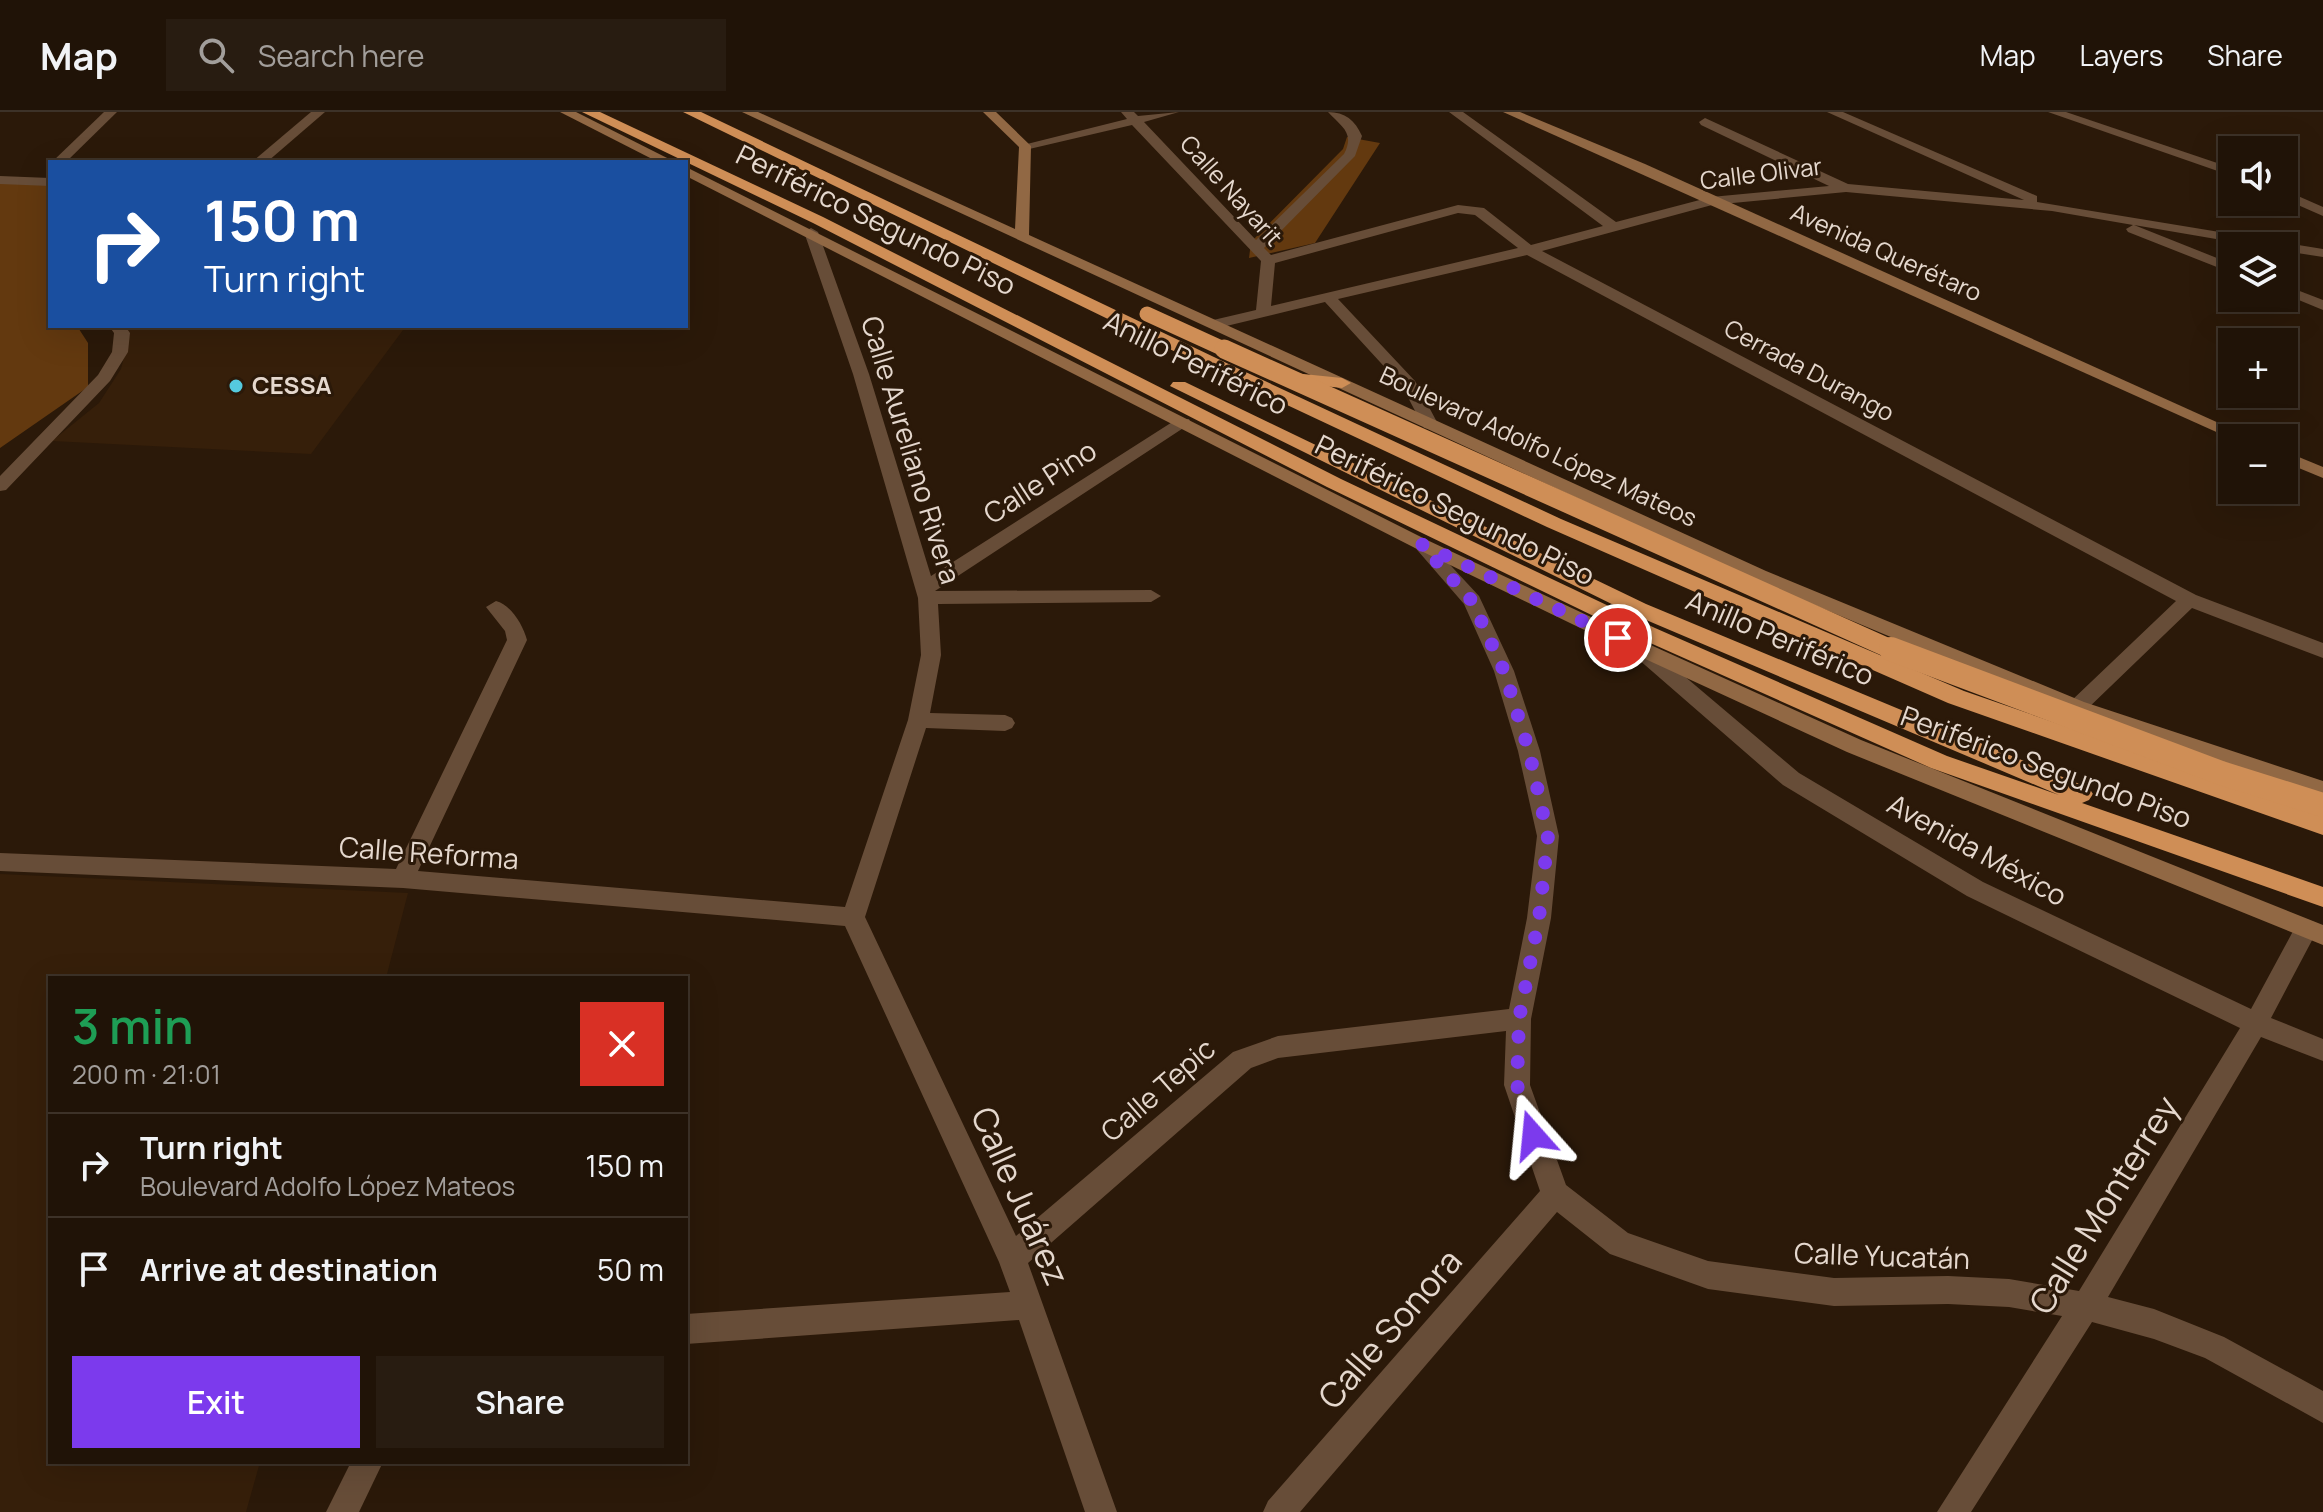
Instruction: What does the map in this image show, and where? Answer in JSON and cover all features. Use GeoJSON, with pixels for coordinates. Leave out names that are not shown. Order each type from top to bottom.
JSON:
{"type":"FeatureCollection","features":[{"type":"Feature","properties":{"kind":"highway","name":"Periférico Segundo Piso"},"geometry":{"type":"LineString","coordinates":[[589,112],[818,220],[1334,483],[1647,633],[1939,762],[2323,897]]}},
{"type":"Feature","properties":{"kind":"highway","name":"Anillo Periférico"},"geometry":{"type":"LineString","coordinates":[[629,112],[1325,458],[1639,609],[2053,784],[2323,881]]}},
{"type":"Feature","properties":{"kind":"highway","name":"Anillo Periférico"},"geometry":{"type":"LineString","coordinates":[[690,112],[1554,523],[1956,697],[2323,826]]}},
{"type":"Feature","properties":{"kind":"highway","name":"Periférico Segundo Piso"},"geometry":{"type":"LineString","coordinates":[[721,112],[1147,314],[1923,664],[2221,773],[2323,805]]}},
{"type":"Feature","properties":{"kind":"highway"},"geometry":{"type":"LineString","coordinates":[[1231,372],[1342,383]]}},
{"type":"Feature","properties":{"kind":"main road"},"geometry":{"type":"LineString","coordinates":[[566,112],[664,160]]}},
{"type":"Feature","properties":{"kind":"main road","name":"Boulevard Adolfo López Mateos"},"geometry":{"type":"LineString","coordinates":[[748,112],[1759,575],[2077,707],[2323,789]]}},
{"type":"Feature","properties":{"kind":"main road"},"geometry":{"type":"LineString","coordinates":[[989,112],[1025,146],[1022,236]]}},
{"type":"Feature","properties":{"kind":"main road","name":"Avenida Querétaro"},"geometry":{"type":"LineString","coordinates":[[1509,112],[2218,426]]}},
{"type":"Feature","properties":{"kind":"main road"},"geometry":{"type":"LineString","coordinates":[[688,172],[1421,544],[1637,647],[1854,746],[2314,932]]}},
{"type":"Feature","properties":{"kind":"main road"},"geometry":{"type":"LineString","coordinates":[[2298,462],[2323,473]]}},
{"type":"Feature","properties":{"kind":"street"},"geometry":{"type":"LineString","coordinates":[[61,160],[111,112]]}},
{"type":"Feature","properties":{"kind":"street"},"geometry":{"type":"LineString","coordinates":[[261,160],[319,112]]}},
{"type":"Feature","properties":{"kind":"street"},"geometry":{"type":"LineString","coordinates":[[1025,146],[1132,116],[1173,112]]}},
{"type":"Feature","properties":{"kind":"street"},"geometry":{"type":"LineString","coordinates":[[1262,254],[1357,144],[1355,132],[1334,112]]}},
{"type":"Feature","properties":{"kind":"street"},"geometry":{"type":"LineString","coordinates":[[1455,112],[1613,227]]}},
{"type":"Feature","properties":{"kind":"street"},"geometry":{"type":"LineString","coordinates":[[1833,112],[2052,207]]}},
{"type":"Feature","properties":{"kind":"street"},"geometry":{"type":"LineString","coordinates":[[2054,112],[2218,167]]}},
{"type":"Feature","properties":{"kind":"street","name":"Calle Nayarit"},"geometry":{"type":"LineString","coordinates":[[1132,116],[1262,254],[1263,312]]}},
{"type":"Feature","properties":{"kind":"street"},"geometry":{"type":"LineString","coordinates":[[1705,122],[1846,188]]}},
{"type":"Feature","properties":{"kind":"street"},"geometry":{"type":"LineString","coordinates":[[0,180],[45,182]]}},
{"type":"Feature","properties":{"kind":"street","name":"Calle Olivar"},"geometry":{"type":"LineString","coordinates":[[1214,324],[1529,250],[1711,201],[1846,188],[2052,207],[2323,253]]}},
{"type":"Feature","properties":{"kind":"street"},"geometry":{"type":"LineString","coordinates":[[2298,196],[2323,203]]}},
{"type":"Feature","properties":{"kind":"street"},"geometry":{"type":"LineString","coordinates":[[2298,199],[2323,212]]}},
{"type":"Feature","properties":{"kind":"street","name":"Cerrada Durango"},"geometry":{"type":"LineString","coordinates":[[1262,254],[1469,209],[1479,211],[1529,250],[2189,600],[2323,651]]}},
{"type":"Feature","properties":{"kind":"street"},"geometry":{"type":"LineString","coordinates":[[2095,214],[2218,263]]}},
{"type":"Feature","properties":{"kind":"street","name":"Calle Aureliano Rivera"},"geometry":{"type":"LineString","coordinates":[[811,232],[861,374],[927,593],[931,655],[918,720],[853,917]]}},
{"type":"Feature","properties":{"kind":"street"},"geometry":{"type":"LineString","coordinates":[[2298,295],[2323,305]]}},
{"type":"Feature","properties":{"kind":"street"},"geometry":{"type":"LineString","coordinates":[[1330,299],[1409,384],[1430,424]]}},
{"type":"Feature","properties":{"kind":"street"},"geometry":{"type":"LineString","coordinates":[[0,486],[104,378],[120,352],[122,333],[118,328]]}},
{"type":"Feature","properties":{"kind":"street","name":"Calle Pino"},"geometry":{"type":"LineString","coordinates":[[927,593],[1183,423]]}},
{"type":"Feature","properties":{"kind":"street"},"geometry":{"type":"LineString","coordinates":[[1421,544],[1472,601],[1504,671],[1529,751],[1548,836],[1539,918],[1519,1019],[1517,1085],[1555,1194]]}},
{"type":"Feature","properties":{"kind":"street"},"geometry":{"type":"LineString","coordinates":[[927,593],[1151,596]]}},
{"type":"Feature","properties":{"kind":"street"},"geometry":{"type":"LineString","coordinates":[[2077,707],[2189,600]]}},
{"type":"Feature","properties":{"kind":"street"},"geometry":{"type":"LineString","coordinates":[[403,879],[517,640],[514,629],[496,607]]}},
{"type":"Feature","properties":{"kind":"street","name":"Avenida México"},"geometry":{"type":"LineString","coordinates":[[1637,647],[1791,779],[1975,889],[2257,1024],[2323,1050]]}},
{"type":"Feature","properties":{"kind":"street"},"geometry":{"type":"LineString","coordinates":[[918,720],[1005,723]]}},
{"type":"Feature","properties":{"kind":"street","name":"Calle Reforma"},"geometry":{"type":"LineString","coordinates":[[0,862],[403,879],[853,917]]}},
{"type":"Feature","properties":{"kind":"street","name":"Calle Juárez"},"geometry":{"type":"LineString","coordinates":[[853,917],[1012,1258],[1101,1512]]}},
{"type":"Feature","properties":{"kind":"street","name":"Calle Monterrey"},"geometry":{"type":"LineString","coordinates":[[1953,1512],[2085,1306],[2314,932]]}},
{"type":"Feature","properties":{"kind":"street","name":"Calle Tepic"},"geometry":{"type":"LineString","coordinates":[[1012,1258],[1242,1060],[1278,1047],[1519,1019]]}},
{"type":"Feature","properties":{"kind":"street","name":"Calle Yucatán"},"geometry":{"type":"LineString","coordinates":[[1555,1194],[1620,1244],[1708,1275],[1834,1292],[2009,1293],[2085,1306],[2154,1324],[2214,1347],[2323,1408]]}},
{"type":"Feature","properties":{"kind":"street","name":"Calle Sonora"},"geometry":{"type":"LineString","coordinates":[[1279,1512],[1555,1194]]}},
{"type":"Feature","properties":{"kind":"street"},"geometry":{"type":"LineString","coordinates":[[688,1329],[1030,1305]]}},
{"type":"Feature","properties":{"kind":"street"},"geometry":{"type":"LineString","coordinates":[[342,1512],[367,1464]]}},
{"type":"Feature","properties":{"kind":"shaded area"},"geometry":{"type":"Polygon","coordinates":[[[1347,137],[1380,143],[1315,243],[1249,258],[1251,242],[1343,149],[1347,137]]]}},
{"type":"Feature","properties":{"kind":"shaded area"},"geometry":{"type":"Polygon","coordinates":[[[0,183],[48,184],[48,328],[78,328],[88,343],[88,387],[0,448],[0,183]]]}},
{"type":"Feature","properties":{"kind":"shaded area","name":"CESSA"},"geometry":{"type":"Polygon","coordinates":[[[126,328],[405,328],[311,454],[52,441],[99,403],[121,369],[130,334],[126,328]]]}},
{"type":"Feature","properties":{"kind":"shaded area"},"geometry":{"type":"Polygon","coordinates":[[[0,874],[408,893],[387,976],[48,976],[48,1464],[259,1464],[246,1512],[0,1512],[0,874]]]}},
{"type":"Feature","properties":{"kind":"place","name":"CESSA"},"geometry":{"type":"Point","coordinates":[236,386]}},
{"type":"Feature","properties":{"kind":"route"},"geometry":{"type":"LineString","coordinates":[[1533,1135],[1517,1085],[1519,1019],[1539,918],[1548,836],[1529,751],[1504,671],[1472,601],[1421,544],[1618,638]]}}]}
